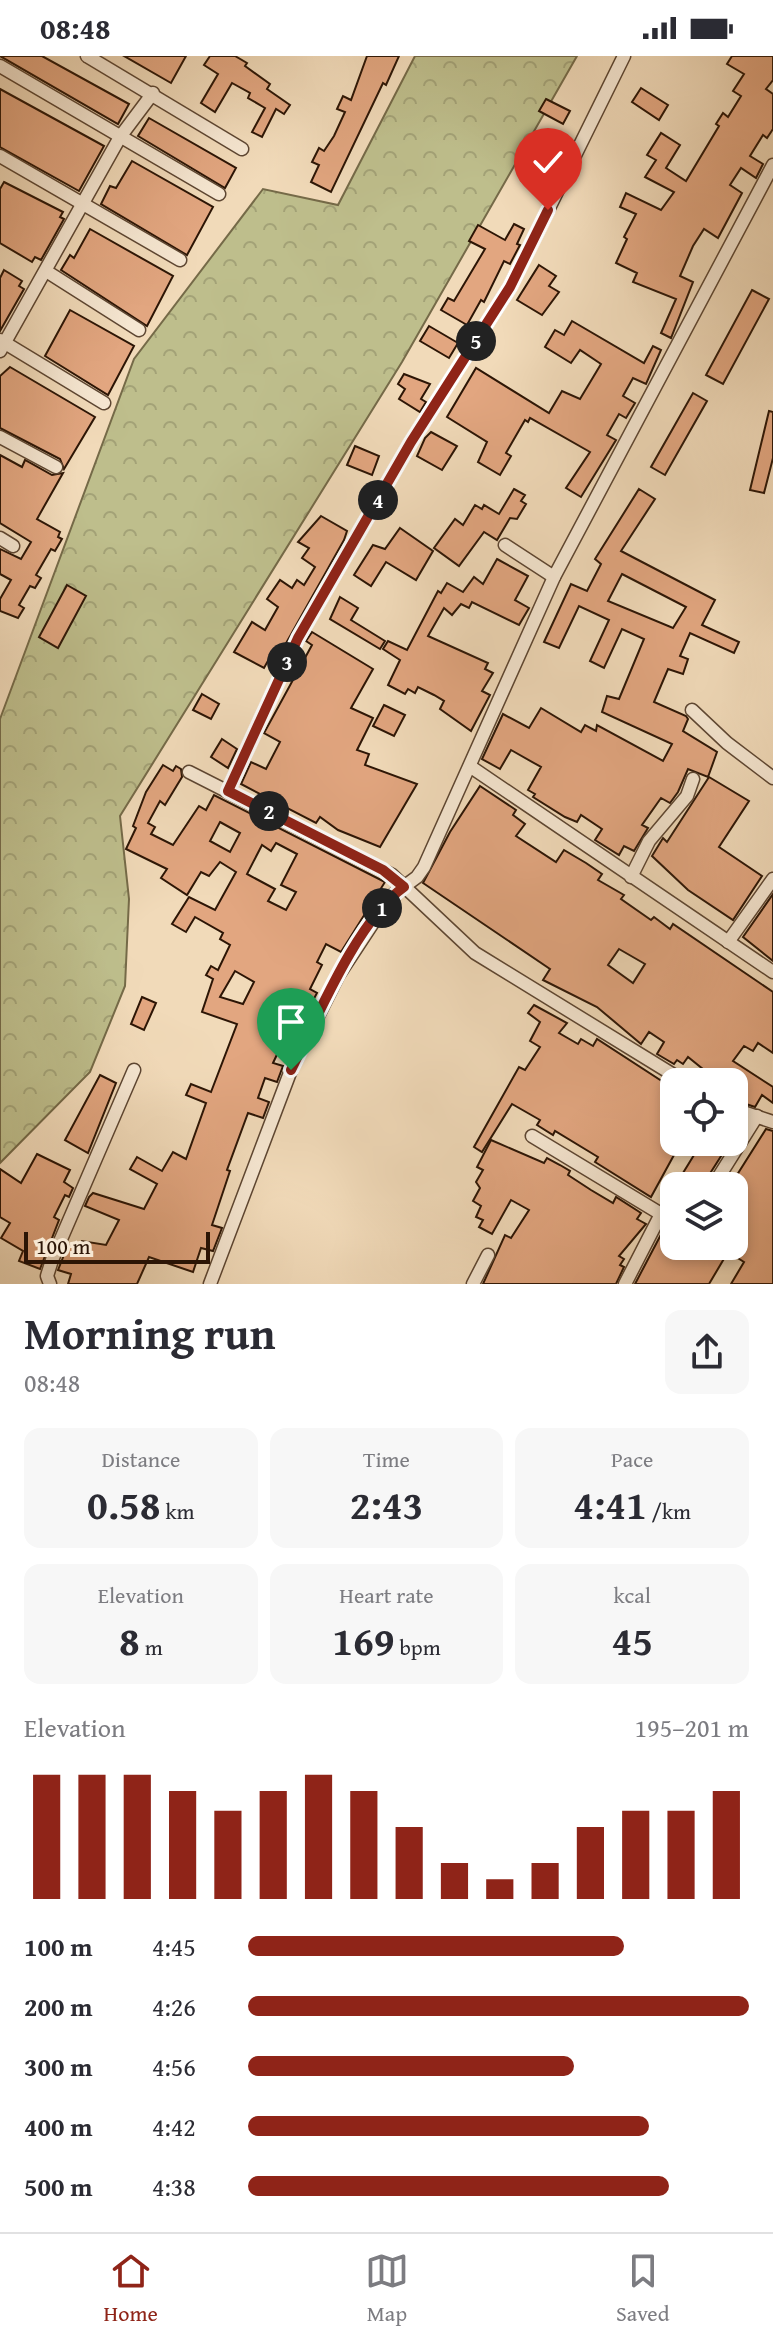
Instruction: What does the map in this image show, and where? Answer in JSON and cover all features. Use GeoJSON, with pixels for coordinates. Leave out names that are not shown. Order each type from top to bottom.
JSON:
{"type":"FeatureCollection","features":[{"type":"Feature","properties":{"kind":"street"},"geometry":{"type":"LineString","coordinates":[[87,56],[242,149]]}},
{"type":"Feature","properties":{"kind":"street"},"geometry":{"type":"LineString","coordinates":[[228,791],[298,638],[411,442],[510,287],[624,56]]}},
{"type":"Feature","properties":{"kind":"street"},"geometry":{"type":"LineString","coordinates":[[0,66],[219,194]]}},
{"type":"Feature","properties":{"kind":"street"},"geometry":{"type":"LineString","coordinates":[[104,403],[2,344],[120,137],[153,93]]}},
{"type":"Feature","properties":{"kind":"street"},"geometry":{"type":"LineString","coordinates":[[0,156],[180,260]]}},
{"type":"Feature","properties":{"kind":"street"},"geometry":{"type":"LineString","coordinates":[[210,1284],[291,1070],[338,976],[390,897],[424,867],[554,577],[773,165]]}},
{"type":"Feature","properties":{"kind":"street"},"geometry":{"type":"LineString","coordinates":[[46,271],[139,330]]}},
{"type":"Feature","properties":{"kind":"street"},"geometry":{"type":"LineString","coordinates":[[0,437],[56,467]]}},
{"type":"Feature","properties":{"kind":"street"},"geometry":{"type":"LineString","coordinates":[[0,538],[13,546]]}},
{"type":"Feature","properties":{"kind":"street"},"geometry":{"type":"LineString","coordinates":[[505,545],[554,577]]}},
{"type":"Feature","properties":{"kind":"street"},"geometry":{"type":"LineString","coordinates":[[692,710],[727,743],[773,778]]}},
{"type":"Feature","properties":{"kind":"street"},"geometry":{"type":"LineString","coordinates":[[471,767],[773,972]]}},
{"type":"Feature","properties":{"kind":"street"},"geometry":{"type":"LineString","coordinates":[[189,772],[383,870],[475,953],[662,1068]]}},
{"type":"Feature","properties":{"kind":"street"},"geometry":{"type":"LineString","coordinates":[[631,877],[649,841],[687,796],[693,779]]}},
{"type":"Feature","properties":{"kind":"street"},"geometry":{"type":"LineString","coordinates":[[728,942],[773,879]]}},
{"type":"Feature","properties":{"kind":"street"},"geometry":{"type":"LineString","coordinates":[[50,1284],[47,1276],[52,1260],[134,1070]]}},
{"type":"Feature","properties":{"kind":"street"},"geometry":{"type":"LineString","coordinates":[[748,1113],[773,1122]]}},
{"type":"Feature","properties":{"kind":"street"},"geometry":{"type":"LineString","coordinates":[[722,1172],[757,1116]]}},
{"type":"Feature","properties":{"kind":"street"},"geometry":{"type":"LineString","coordinates":[[532,1136],[660,1211]]}},
{"type":"Feature","properties":{"kind":"street"},"geometry":{"type":"LineString","coordinates":[[625,1284],[660,1229]]}},
{"type":"Feature","properties":{"kind":"street"},"geometry":{"type":"LineString","coordinates":[[473,1284],[488,1255]]}},
{"type":"Feature","properties":{"kind":"green space"},"geometry":{"type":"Polygon","coordinates":[[[415,56],[577,56],[402,362],[120,816],[129,899],[125,986],[90,1072],[0,1163],[0,719],[134,359],[263,189],[338,205],[415,56]]]}},
{"type":"Feature","properties":{"kind":"building"},"geometry":{"type":"Polygon","coordinates":[[[0,56],[42,56],[129,104],[118,124],[0,56]]]}},
{"type":"Feature","properties":{"kind":"building"},"geometry":{"type":"Polygon","coordinates":[[[124,56],[186,56],[171,83],[124,56]]]}},
{"type":"Feature","properties":{"kind":"building"},"geometry":{"type":"Polygon","coordinates":[[[210,56],[235,56],[247,63],[245,66],[270,84],[267,89],[290,105],[284,114],[276,109],[262,137],[252,132],[265,108],[248,98],[250,93],[232,83],[215,112],[201,103],[218,74],[204,65],[210,56]]]}},
{"type":"Feature","properties":{"kind":"building"},"geometry":{"type":"Polygon","coordinates":[[[367,56],[399,56],[331,192],[311,182],[319,165],[312,162],[319,148],[324,151],[334,136],[345,112],[337,109],[343,96],[351,100],[367,56]]]}},
{"type":"Feature","properties":{"kind":"building"},"geometry":{"type":"Polygon","coordinates":[[[732,56],[773,56],[773,80],[766,89],[773,94],[773,129],[767,138],[763,135],[750,156],[763,164],[756,178],[741,168],[730,185],[742,193],[718,238],[704,229],[693,246],[680,276],[693,282],[671,338],[661,333],[676,299],[633,282],[637,273],[616,263],[627,239],[624,237],[636,214],[620,207],[626,193],[661,210],[674,192],[645,177],[656,160],[647,155],[661,133],[680,145],[666,168],[686,181],[719,126],[716,124],[723,113],[728,117],[741,96],[733,91],[744,74],[727,64],[732,56]]]}},
{"type":"Feature","properties":{"kind":"building"},"geometry":{"type":"Polygon","coordinates":[[[641,88],[668,105],[659,120],[632,102],[641,88]]]}},
{"type":"Feature","properties":{"kind":"building"},"geometry":{"type":"Polygon","coordinates":[[[0,89],[104,146],[79,191],[0,147],[0,89]]]}},
{"type":"Feature","properties":{"kind":"building"},"geometry":{"type":"Polygon","coordinates":[[[546,99],[570,111],[563,124],[539,111],[546,99]]]}},
{"type":"Feature","properties":{"kind":"building"},"geometry":{"type":"Polygon","coordinates":[[[149,118],[236,168],[225,188],[138,136],[149,118]]]}},
{"type":"Feature","properties":{"kind":"building"},"geometry":{"type":"Polygon","coordinates":[[[538,148],[560,163],[548,180],[537,173],[531,185],[522,181],[538,148]]]}},
{"type":"Feature","properties":{"kind":"building"},"geometry":{"type":"Polygon","coordinates":[[[132,161],[213,207],[187,255],[101,204],[110,186],[116,188],[132,161]]]}},
{"type":"Feature","properties":{"kind":"building"},"geometry":{"type":"Polygon","coordinates":[[[4,182],[63,212],[60,217],[64,219],[41,260],[35,257],[32,262],[0,243],[0,189],[4,182]]]}},
{"type":"Feature","properties":{"kind":"building"},"geometry":{"type":"Polygon","coordinates":[[[514,224],[524,229],[517,244],[520,245],[510,264],[504,261],[484,302],[481,300],[467,325],[441,310],[448,298],[454,301],[485,249],[469,241],[478,225],[505,240],[514,224]]]}},
{"type":"Feature","properties":{"kind":"building"},"geometry":{"type":"Polygon","coordinates":[[[90,229],[173,276],[147,326],[61,270],[70,255],[74,258],[90,229]]]}},
{"type":"Feature","properties":{"kind":"building"},"geometry":{"type":"Polygon","coordinates":[[[539,265],[556,276],[549,286],[559,292],[542,315],[517,300],[539,265]]]}},
{"type":"Feature","properties":{"kind":"building"},"geometry":{"type":"Polygon","coordinates":[[[4,270],[22,281],[19,286],[24,289],[0,331],[0,278],[4,270]]]}},
{"type":"Feature","properties":{"kind":"building"},"geometry":{"type":"Polygon","coordinates":[[[752,290],[769,299],[723,384],[706,375],[752,290]]]}},
{"type":"Feature","properties":{"kind":"building"},"geometry":{"type":"Polygon","coordinates":[[[70,310],[134,346],[108,395],[45,356],[70,310]]]}},
{"type":"Feature","properties":{"kind":"building"},"geometry":{"type":"Polygon","coordinates":[[[572,321],[644,363],[653,346],[661,350],[646,384],[633,378],[623,396],[635,403],[626,418],[619,414],[607,435],[616,440],[581,497],[566,488],[590,452],[530,418],[528,422],[525,420],[506,453],[511,456],[500,475],[478,462],[487,442],[447,417],[476,368],[549,413],[562,391],[580,399],[601,364],[580,350],[571,363],[545,347],[555,330],[564,335],[572,321]]]}},
{"type":"Feature","properties":{"kind":"building"},"geometry":{"type":"Polygon","coordinates":[[[429,326],[458,343],[449,358],[420,341],[429,326]]]}},
{"type":"Feature","properties":{"kind":"building"},"geometry":{"type":"Polygon","coordinates":[[[10,367],[95,417],[64,469],[60,459],[0,428],[0,376],[10,367]]]}},
{"type":"Feature","properties":{"kind":"building"},"geometry":{"type":"Polygon","coordinates":[[[404,374],[430,384],[421,399],[426,402],[420,412],[399,399],[405,389],[398,384],[404,374]]]}},
{"type":"Feature","properties":{"kind":"building"},"geometry":{"type":"Polygon","coordinates":[[[693,393],[707,401],[665,475],[651,467],[693,393]]]}},
{"type":"Feature","properties":{"kind":"building"},"geometry":{"type":"Polygon","coordinates":[[[769,411],[773,412],[773,458],[764,493],[750,490],[769,411]]]}},
{"type":"Feature","properties":{"kind":"building"},"geometry":{"type":"Polygon","coordinates":[[[431,432],[457,446],[442,470],[417,456],[431,432]]]}},
{"type":"Feature","properties":{"kind":"building"},"geometry":{"type":"Polygon","coordinates":[[[355,446],[379,456],[372,475],[347,465],[355,446]]]}},
{"type":"Feature","properties":{"kind":"building"},"geometry":{"type":"Polygon","coordinates":[[[0,455],[22,467],[25,460],[52,475],[63,473],[37,519],[60,532],[58,537],[62,539],[55,551],[51,549],[36,575],[41,578],[35,588],[30,586],[19,605],[24,608],[18,618],[0,611],[0,599],[11,580],[0,574],[0,549],[21,559],[31,542],[0,523],[0,455]]]}},
{"type":"Feature","properties":{"kind":"building"},"geometry":{"type":"Polygon","coordinates":[[[514,489],[525,495],[521,501],[526,504],[517,519],[510,518],[497,540],[484,532],[459,566],[434,548],[455,519],[463,525],[475,505],[482,509],[484,505],[499,514],[514,489]]]}},
{"type":"Feature","properties":{"kind":"building"},"geometry":{"type":"Polygon","coordinates":[[[639,489],[655,499],[621,551],[715,600],[702,625],[739,642],[734,653],[690,633],[680,656],[688,659],[683,674],[668,669],[654,702],[686,716],[688,719],[683,731],[717,752],[708,777],[688,769],[670,803],[661,798],[642,825],[648,828],[634,851],[624,846],[619,855],[595,840],[602,829],[581,815],[577,822],[565,817],[533,797],[535,794],[528,790],[541,767],[511,750],[500,769],[482,759],[503,714],[529,728],[541,708],[581,732],[585,725],[596,731],[597,725],[663,761],[672,744],[602,712],[607,696],[619,699],[644,639],[622,629],[604,668],[590,661],[609,620],[579,606],[559,648],[544,642],[571,584],[587,591],[601,564],[595,559],[639,489]],[[622,574],[608,601],[673,628],[686,607],[622,574]]]}},
{"type":"Feature","properties":{"kind":"building"},"geometry":{"type":"Polygon","coordinates":[[[321,516],[347,531],[344,540],[280,654],[274,650],[264,668],[234,652],[252,622],[265,630],[278,607],[267,599],[280,580],[292,588],[297,580],[304,585],[315,567],[302,558],[309,548],[298,542],[321,516]]]}},
{"type":"Feature","properties":{"kind":"building"},"geometry":{"type":"Polygon","coordinates":[[[400,528],[433,551],[416,580],[386,562],[371,586],[354,575],[373,545],[385,549],[400,528]]]}},
{"type":"Feature","properties":{"kind":"building"},"geometry":{"type":"Polygon","coordinates":[[[497,559],[528,576],[515,600],[529,608],[519,625],[472,602],[469,608],[461,604],[452,615],[444,608],[428,636],[488,663],[485,669],[493,673],[482,691],[490,695],[471,731],[440,709],[444,701],[434,695],[418,687],[415,693],[408,689],[405,694],[388,685],[400,660],[383,649],[388,641],[407,650],[438,591],[441,593],[447,583],[463,592],[474,577],[483,584],[497,559]]]}},
{"type":"Feature","properties":{"kind":"building"},"geometry":{"type":"Polygon","coordinates":[[[67,585],[86,596],[58,648],[39,637],[67,585]]]}},
{"type":"Feature","properties":{"kind":"building"},"geometry":{"type":"Polygon","coordinates":[[[340,597],[358,608],[351,620],[385,641],[380,649],[330,619],[340,597]]]}},
{"type":"Feature","properties":{"kind":"building"},"geometry":{"type":"Polygon","coordinates":[[[312,632],[373,669],[351,708],[373,718],[357,750],[369,754],[365,765],[417,784],[380,847],[338,830],[320,817],[316,823],[241,784],[251,762],[266,769],[280,742],[264,733],[312,645],[306,641],[312,632]]]}},
{"type":"Feature","properties":{"kind":"building"},"geometry":{"type":"Polygon","coordinates":[[[202,694],[219,704],[211,719],[193,710],[202,694]]]}},
{"type":"Feature","properties":{"kind":"building"},"geometry":{"type":"Polygon","coordinates":[[[384,705],[405,715],[394,736],[373,726],[384,705]]]}},
{"type":"Feature","properties":{"kind":"building"},"geometry":{"type":"Polygon","coordinates":[[[222,739],[237,749],[228,768],[211,757],[222,739]]]}},
{"type":"Feature","properties":{"kind":"building"},"geometry":{"type":"Polygon","coordinates":[[[163,765],[173,771],[176,766],[181,769],[182,777],[165,805],[160,801],[148,823],[155,827],[151,834],[173,845],[199,806],[206,810],[214,795],[385,882],[341,952],[326,944],[317,962],[322,965],[310,989],[317,993],[307,1012],[299,1008],[273,1063],[283,1066],[277,1082],[265,1078],[258,1098],[269,1102],[263,1118],[248,1113],[227,1170],[230,1171],[212,1225],[222,1228],[213,1251],[201,1248],[193,1272],[149,1257],[137,1284],[68,1284],[71,1274],[58,1270],[68,1245],[79,1249],[82,1241],[106,1245],[119,1220],[85,1206],[89,1197],[93,1193],[144,1209],[157,1184],[130,1169],[137,1157],[162,1171],[173,1152],[186,1159],[206,1103],[186,1095],[191,1084],[211,1092],[237,1024],[202,1012],[213,979],[206,975],[211,966],[218,970],[230,945],[220,939],[223,933],[195,917],[186,932],[172,924],[189,897],[215,910],[236,872],[220,862],[209,876],[201,872],[187,895],[161,878],[167,869],[126,849],[136,828],[133,826],[146,792],[163,765]],[[220,822],[210,841],[230,852],[240,833],[220,822]],[[276,843],[271,851],[262,845],[247,874],[275,889],[268,901],[286,910],[296,892],[281,885],[297,854],[276,843]],[[235,971],[220,997],[243,1004],[254,982],[235,971]]]}},
{"type":"Feature","properties":{"kind":"building"},"geometry":{"type":"Polygon","coordinates":[[[709,777],[749,801],[719,847],[762,876],[733,920],[688,890],[652,856],[663,838],[667,842],[709,777]]]}},
{"type":"Feature","properties":{"kind":"building"},"geometry":{"type":"Polygon","coordinates":[[[480,786],[516,810],[513,815],[525,824],[516,836],[556,862],[564,850],[586,863],[602,874],[598,880],[624,895],[621,899],[651,920],[654,917],[670,929],[673,924],[773,992],[773,1053],[758,1043],[753,1051],[744,1046],[733,1061],[744,1068],[702,1068],[688,1057],[683,1064],[677,1060],[674,1064],[657,1054],[664,1042],[649,1032],[641,1044],[597,1007],[543,980],[550,969],[423,883],[450,832],[480,786]],[[619,949],[608,965],[633,983],[645,964],[619,949]]]}},
{"type":"Feature","properties":{"kind":"building"},"geometry":{"type":"Polygon","coordinates":[[[773,894],[773,961],[743,937],[773,894]]]}},
{"type":"Feature","properties":{"kind":"building"},"geometry":{"type":"Polygon","coordinates":[[[142,997],[156,1003],[144,1030],[131,1024],[142,997]]]}},
{"type":"Feature","properties":{"kind":"building"},"geometry":{"type":"Polygon","coordinates":[[[534,1005],[567,1023],[559,1033],[578,1044],[581,1039],[593,1046],[597,1039],[660,1080],[660,1156],[673,1156],[665,1172],[660,1172],[660,1181],[651,1197],[595,1162],[598,1157],[555,1131],[553,1135],[537,1125],[540,1120],[512,1104],[482,1152],[474,1147],[519,1067],[525,1070],[540,1047],[530,1041],[540,1022],[528,1013],[534,1005]]]}},
{"type":"Feature","properties":{"kind":"building"},"geometry":{"type":"Polygon","coordinates":[[[748,1071],[773,1087],[773,1103],[762,1095],[755,1107],[748,1105],[748,1071]]]}},
{"type":"Feature","properties":{"kind":"building"},"geometry":{"type":"Polygon","coordinates":[[[100,1075],[116,1083],[88,1153],[65,1140],[100,1075]]]}},
{"type":"Feature","properties":{"kind":"building"},"geometry":{"type":"Polygon","coordinates":[[[766,1129],[773,1131],[773,1284],[731,1284],[744,1262],[741,1260],[748,1260],[748,1172],[739,1172],[766,1129]]]}},
{"type":"Feature","properties":{"kind":"building"},"geometry":{"type":"Polygon","coordinates":[[[491,1140],[544,1163],[547,1158],[613,1203],[616,1197],[641,1213],[637,1219],[646,1224],[619,1256],[624,1259],[620,1265],[624,1267],[616,1284],[483,1284],[505,1235],[511,1238],[529,1210],[511,1200],[492,1234],[479,1227],[483,1220],[476,1217],[481,1206],[473,1201],[480,1188],[476,1182],[483,1170],[477,1167],[491,1140]]]}},
{"type":"Feature","properties":{"kind":"building"},"geometry":{"type":"Polygon","coordinates":[[[37,1154],[70,1170],[64,1182],[73,1188],[69,1197],[65,1195],[54,1217],[59,1220],[40,1269],[19,1261],[23,1251],[1,1238],[10,1223],[0,1217],[0,1169],[21,1183],[37,1154]]]}},
{"type":"Feature","properties":{"kind":"building"},"geometry":{"type":"Polygon","coordinates":[[[693,1156],[721,1156],[711,1172],[684,1172],[693,1156]]]}},
{"type":"Feature","properties":{"kind":"building"},"geometry":{"type":"Polygon","coordinates":[[[660,1236],[660,1260],[723,1260],[709,1284],[635,1284],[660,1236]]]}},
{"type":"Feature","properties":{"kind":"route"},"geometry":{"type":"LineString","coordinates":[[291,1070],[338,976],[390,897],[404,887],[383,870],[228,791],[298,638],[411,442],[510,287],[548,210]]}}]}
